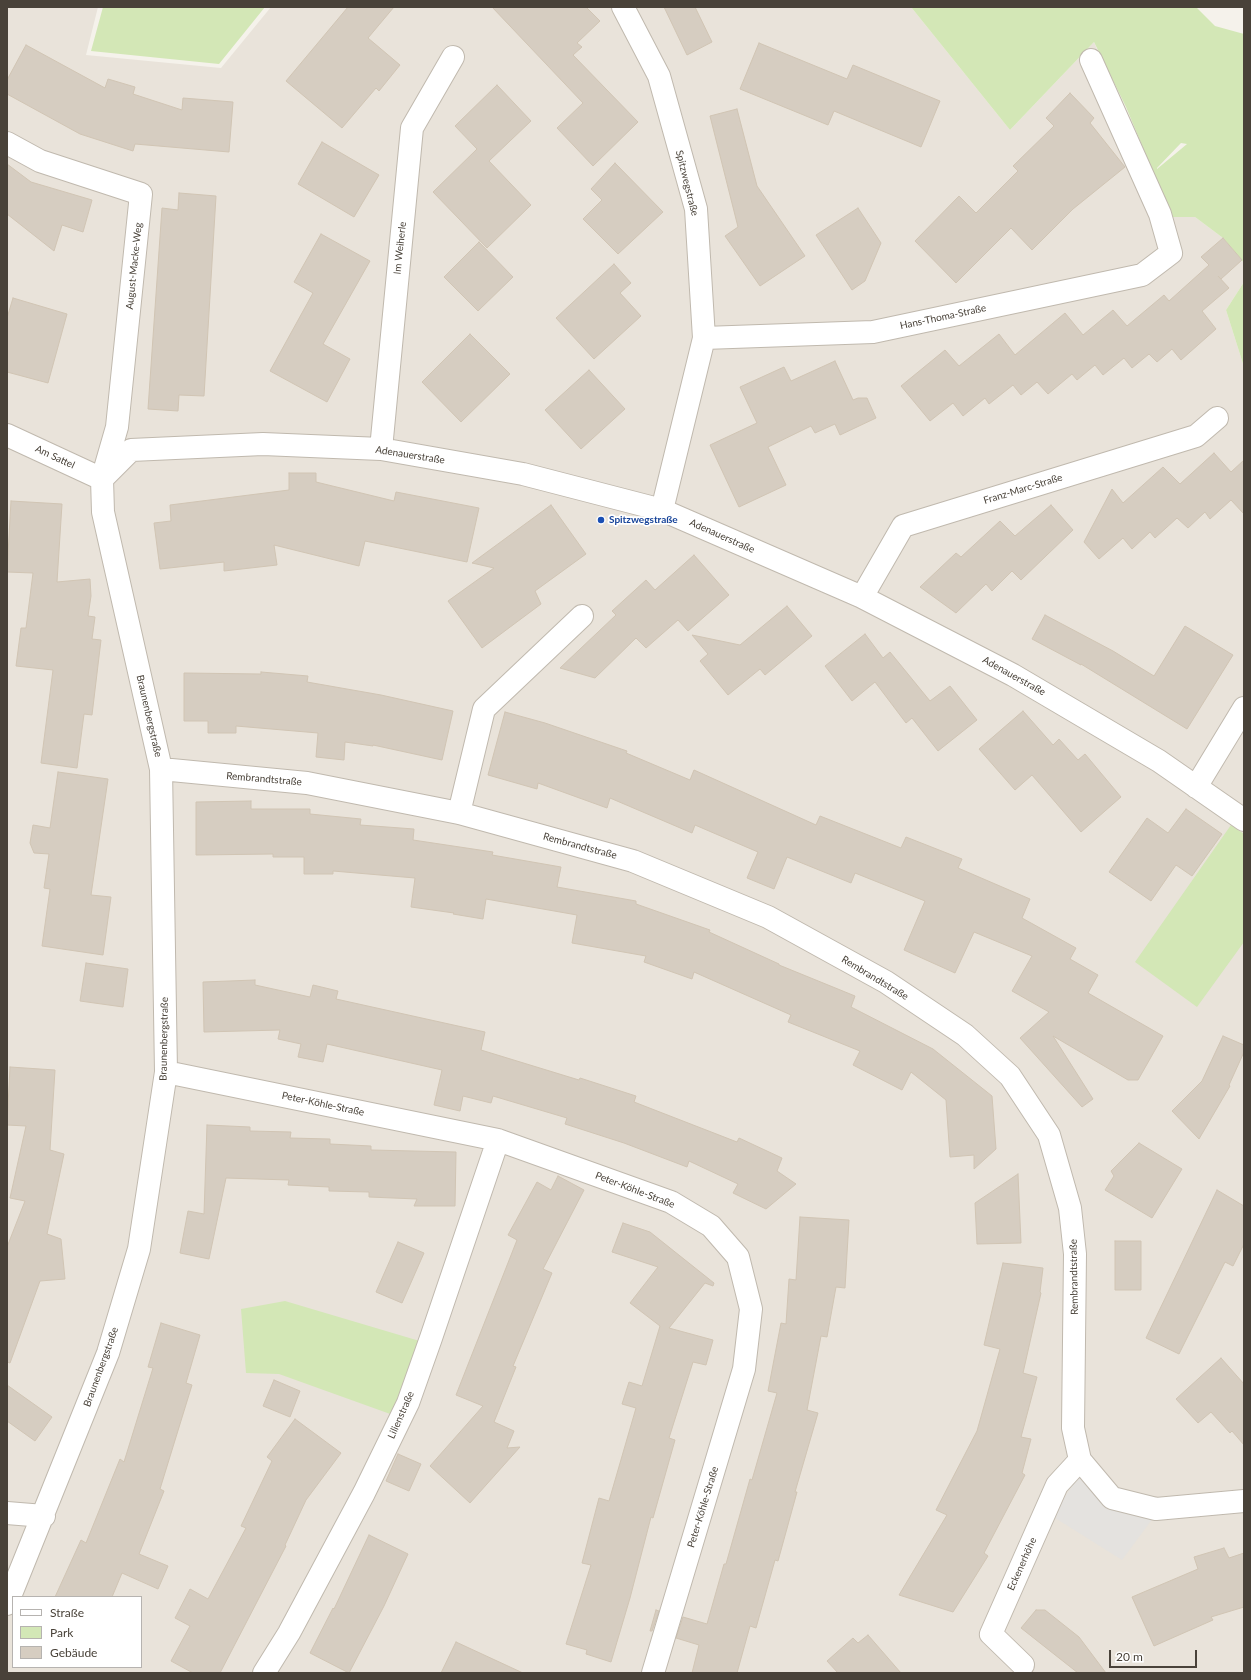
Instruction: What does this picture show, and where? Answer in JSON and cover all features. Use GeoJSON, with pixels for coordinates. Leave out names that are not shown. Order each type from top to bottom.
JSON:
{"type":"FeatureCollection","features":[{"type":"Feature","properties":{"kind":"street","name":"Spitzwegstraße"},"geometry":{"type":"LineString","coordinates":[[623,7],[659,76],[696,209],[704,338],[662,510]]}},
{"type":"Feature","properties":{"kind":"street","name":"Im Weiherle"},"geometry":{"type":"LineString","coordinates":[[381,449],[412,128],[453,57]]}},
{"type":"Feature","properties":{"kind":"street","name":"Hans-Thoma-Straße"},"geometry":{"type":"LineString","coordinates":[[704,338],[873,332],[1142,275],[1172,253],[1160,214],[1091,60]]}},
{"type":"Feature","properties":{"kind":"street","name":"August-Macke-Weg"},"geometry":{"type":"LineString","coordinates":[[7,143],[40,161],[141,194],[117,427],[102,479]]}},
{"type":"Feature","properties":{"kind":"street","name":"Franz-Marc-Straße"},"geometry":{"type":"LineString","coordinates":[[862,597],[903,526],[1196,436],[1217,418]]}},
{"type":"Feature","properties":{"kind":"street","name":"Am Sattel"},"geometry":{"type":"LineString","coordinates":[[7,435],[102,479]]}},
{"type":"Feature","properties":{"kind":"street","name":"Adenauerstraße"},"geometry":{"type":"LineString","coordinates":[[102,479],[131,450],[263,444],[381,449],[523,474],[662,510],[862,597],[1013,675],[1159,761],[1244,820]]}},
{"type":"Feature","properties":{"kind":"street","name":"Braunenbergstraße"},"geometry":{"type":"LineString","coordinates":[[7,1604],[44,1516],[108,1353],[139,1249],[166,1072],[161,769],[103,512],[102,479]]}},
{"type":"Feature","properties":{"kind":"street"},"geometry":{"type":"LineString","coordinates":[[459,813],[484,709],[582,616]]}},
{"type":"Feature","properties":{"kind":"street"},"geometry":{"type":"LineString","coordinates":[[1196,787],[1244,708]]}},
{"type":"Feature","properties":{"kind":"street","name":"Rembrandtstraße"},"geometry":{"type":"LineString","coordinates":[[161,769],[307,783],[459,813],[633,861],[768,917],[886,982],[964,1035],[1010,1076],[1049,1135],[1070,1208],[1075,1254],[1073,1428],[1080,1460],[1112,1498],[1156,1509],[1244,1501]]}},
{"type":"Feature","properties":{"kind":"street","name":"Peter-Köhle-Straße"},"geometry":{"type":"LineString","coordinates":[[166,1072],[498,1140],[671,1202],[711,1226],[738,1257],[751,1309],[744,1369],[653,1673]]}},
{"type":"Feature","properties":{"kind":"street","name":"Lilienstraße"},"geometry":{"type":"LineString","coordinates":[[264,1673],[289,1633],[364,1493],[408,1403],[498,1140]]}},
{"type":"Feature","properties":{"kind":"street","name":"Eckenerhöhe"},"geometry":{"type":"LineString","coordinates":[[1023,1665],[991,1634],[1057,1485],[1080,1460]]}},
{"type":"Feature","properties":{"kind":"street"},"geometry":{"type":"LineString","coordinates":[[7,1513],[44,1516]]}},
{"type":"Feature","properties":{"kind":"shaded area"},"geometry":{"type":"Polygon","coordinates":[[[7,7],[98,7],[86,55],[221,68],[271,7],[911,7],[1010,130],[1094,42],[1169,217],[1195,217],[1223,238],[1244,263],[1244,282],[1226,310],[1244,367],[1244,1673],[7,1673],[7,7]]]}},
{"type":"Feature","properties":{"kind":"shaded area"},"geometry":{"type":"Polygon","coordinates":[[[1081,1473],[1156,1514],[1122,1560],[1052,1516],[1081,1473]]]}},
{"type":"Feature","properties":{"kind":"green space"},"geometry":{"type":"Polygon","coordinates":[[[103,7],[265,7],[219,64],[91,51],[103,7]]]}},
{"type":"Feature","properties":{"kind":"green space"},"geometry":{"type":"Polygon","coordinates":[[[911,7],[1196,7],[1215,26],[1244,34],[1244,263],[1223,238],[1195,217],[1169,217],[1153,172],[1126,107],[1094,42],[1010,130],[911,7]],[[1181,143],[1157,169],[1187,144],[1181,143]]]}},
{"type":"Feature","properties":{"kind":"green space"},"geometry":{"type":"Polygon","coordinates":[[[1244,282],[1244,367],[1226,310],[1244,282]]]}},
{"type":"Feature","properties":{"kind":"green space"},"geometry":{"type":"Polygon","coordinates":[[[1231,825],[1244,834],[1244,942],[1197,1007],[1135,962],[1231,825]]]}},
{"type":"Feature","properties":{"kind":"green space"},"geometry":{"type":"Polygon","coordinates":[[[285,1301],[423,1342],[393,1415],[279,1374],[246,1373],[241,1309],[285,1301]]]}},
{"type":"Feature","properties":{"kind":"building"},"geometry":{"type":"Polygon","coordinates":[[[348,7],[394,7],[368,38],[400,65],[379,91],[376,88],[342,128],[286,81],[348,7]]]}},
{"type":"Feature","properties":{"kind":"building"},"geometry":{"type":"Polygon","coordinates":[[[492,7],[586,7],[600,21],[577,43],[582,47],[573,55],[638,122],[593,166],[557,128],[583,103],[492,7]]]}},
{"type":"Feature","properties":{"kind":"building"},"geometry":{"type":"Polygon","coordinates":[[[664,7],[695,7],[712,42],[687,55],[664,7]]]}},
{"type":"Feature","properties":{"kind":"building"},"geometry":{"type":"Polygon","coordinates":[[[759,43],[847,79],[853,65],[940,101],[921,147],[834,111],[828,125],[740,89],[759,43]]]}},
{"type":"Feature","properties":{"kind":"building"},"geometry":{"type":"Polygon","coordinates":[[[26,45],[105,88],[108,79],[135,87],[133,94],[182,110],[183,98],[233,102],[229,152],[135,144],[133,151],[80,134],[7,94],[7,80],[26,45]]]}},
{"type":"Feature","properties":{"kind":"building"},"geometry":{"type":"Polygon","coordinates":[[[497,85],[531,121],[489,161],[531,205],[487,248],[433,192],[477,149],[455,126],[497,85]]]}},
{"type":"Feature","properties":{"kind":"building"},"geometry":{"type":"Polygon","coordinates":[[[1070,93],[1094,118],[1090,123],[1125,167],[1073,209],[1032,250],[1011,228],[956,283],[915,241],[959,196],[976,213],[1018,171],[1013,166],[1054,126],[1046,118],[1070,93]]]}},
{"type":"Feature","properties":{"kind":"building"},"geometry":{"type":"Polygon","coordinates":[[[737,109],[757,186],[805,256],[760,286],[725,236],[738,227],[710,116],[737,109]]]}},
{"type":"Feature","properties":{"kind":"building"},"geometry":{"type":"Polygon","coordinates":[[[322,142],[379,175],[354,217],[298,184],[322,142]]]}},
{"type":"Feature","properties":{"kind":"building"},"geometry":{"type":"Polygon","coordinates":[[[615,163],[663,212],[618,254],[583,219],[602,200],[591,189],[615,163]]]}},
{"type":"Feature","properties":{"kind":"building"},"geometry":{"type":"Polygon","coordinates":[[[7,164],[31,182],[92,200],[83,232],[62,225],[54,251],[7,214],[7,164]]]}},
{"type":"Feature","properties":{"kind":"building"},"geometry":{"type":"Polygon","coordinates":[[[179,193],[216,196],[204,396],[179,395],[178,411],[148,409],[162,208],[178,210],[179,193]]]}},
{"type":"Feature","properties":{"kind":"building"},"geometry":{"type":"Polygon","coordinates":[[[858,208],[881,243],[865,281],[852,290],[816,235],[858,208]]]}},
{"type":"Feature","properties":{"kind":"building"},"geometry":{"type":"Polygon","coordinates":[[[321,234],[370,261],[323,344],[350,359],[327,402],[270,371],[313,293],[294,282],[321,234]]]}},
{"type":"Feature","properties":{"kind":"building"},"geometry":{"type":"Polygon","coordinates":[[[1223,238],[1242,260],[1221,279],[1218,276],[1229,288],[1202,311],[1216,329],[1181,360],[1172,349],[1157,362],[1149,354],[1132,368],[1124,358],[1103,375],[1095,365],[1077,380],[1072,374],[1048,394],[1037,382],[1021,395],[1013,385],[989,404],[985,398],[963,416],[953,403],[930,421],[901,386],[945,350],[959,366],[999,334],[1015,355],[1065,313],[1083,335],[1113,310],[1127,326],[1164,295],[1169,301],[1209,265],[1201,257],[1223,238]]]}},
{"type":"Feature","properties":{"kind":"building"},"geometry":{"type":"Polygon","coordinates":[[[479,242],[513,277],[478,311],[444,277],[479,242]]]}},
{"type":"Feature","properties":{"kind":"building"},"geometry":{"type":"Polygon","coordinates":[[[614,264],[631,283],[620,293],[641,316],[594,359],[556,318],[614,264]]]}},
{"type":"Feature","properties":{"kind":"building"},"geometry":{"type":"Polygon","coordinates":[[[13,298],[67,314],[48,383],[7,372],[7,318],[13,298]]]}},
{"type":"Feature","properties":{"kind":"building"},"geometry":{"type":"Polygon","coordinates":[[[470,334],[510,374],[461,422],[422,382],[470,334]]]}},
{"type":"Feature","properties":{"kind":"building"},"geometry":{"type":"Polygon","coordinates":[[[835,361],[853,400],[858,398],[867,398],[876,418],[840,435],[835,424],[815,433],[811,426],[768,447],[786,485],[739,507],[710,445],[757,423],[740,387],[784,367],[791,381],[835,361]]]}},
{"type":"Feature","properties":{"kind":"building"},"geometry":{"type":"Polygon","coordinates":[[[589,370],[625,409],[581,449],[545,410],[589,370]]]}},
{"type":"Feature","properties":{"kind":"building"},"geometry":{"type":"Polygon","coordinates":[[[1214,453],[1231,472],[1244,460],[1244,514],[1231,500],[1210,519],[1205,512],[1188,528],[1177,518],[1155,538],[1150,532],[1132,549],[1123,538],[1099,559],[1084,542],[1112,489],[1123,503],[1163,467],[1180,484],[1214,453]]]}},
{"type":"Feature","properties":{"kind":"building"},"geometry":{"type":"Polygon","coordinates":[[[289,473],[316,473],[316,482],[394,501],[396,492],[479,508],[467,562],[365,541],[359,566],[274,545],[277,565],[224,571],[224,562],[160,569],[154,523],[171,521],[170,505],[289,490],[289,473]]]}},
{"type":"Feature","properties":{"kind":"building"},"geometry":{"type":"Polygon","coordinates":[[[11,501],[62,504],[57,582],[90,579],[91,596],[88,616],[95,617],[92,639],[101,640],[92,715],[84,714],[77,768],[41,763],[53,670],[16,666],[21,628],[26,628],[33,573],[7,572],[11,501]]]}},
{"type":"Feature","properties":{"kind":"building"},"geometry":{"type":"Polygon","coordinates":[[[551,505],[586,554],[535,591],[541,604],[482,648],[448,601],[494,568],[472,563],[551,505]]]}},
{"type":"Feature","properties":{"kind":"building"},"geometry":{"type":"Polygon","coordinates":[[[1051,505],[1073,530],[1021,580],[1012,571],[992,591],[986,584],[956,613],[920,587],[956,553],[961,557],[1000,521],[1015,536],[1051,505]]]}},
{"type":"Feature","properties":{"kind":"building"},"geometry":{"type":"Polygon","coordinates":[[[694,555],[729,595],[688,631],[678,620],[646,648],[636,638],[595,678],[560,668],[616,615],[612,611],[646,580],[655,590],[694,555]]]}},
{"type":"Feature","properties":{"kind":"building"},"geometry":{"type":"Polygon","coordinates":[[[787,606],[812,636],[765,675],[760,669],[728,695],[700,661],[708,654],[692,635],[740,645],[787,606]]]}},
{"type":"Feature","properties":{"kind":"building"},"geometry":{"type":"Polygon","coordinates":[[[1045,615],[1113,651],[1154,676],[1185,626],[1233,655],[1187,729],[1081,664],[1032,639],[1045,615]]]}},
{"type":"Feature","properties":{"kind":"building"},"geometry":{"type":"Polygon","coordinates":[[[865,634],[883,658],[890,652],[930,701],[950,686],[977,720],[938,751],[912,718],[906,723],[875,682],[852,701],[825,666],[865,634]]]}},
{"type":"Feature","properties":{"kind":"building"},"geometry":{"type":"Polygon","coordinates":[[[261,672],[308,676],[307,682],[381,695],[453,711],[442,760],[373,745],[345,742],[344,760],[316,757],[318,733],[236,726],[236,733],[208,733],[208,721],[184,721],[184,673],[261,674],[261,672]]]}},
{"type":"Feature","properties":{"kind":"building"},"geometry":{"type":"Polygon","coordinates":[[[1023,711],[1053,745],[1059,739],[1078,760],[1085,754],[1121,797],[1081,832],[1032,775],[1015,790],[979,749],[1023,711]]]}},
{"type":"Feature","properties":{"kind":"building"},"geometry":{"type":"Polygon","coordinates":[[[505,712],[545,723],[627,751],[626,753],[690,780],[694,770],[816,825],[820,816],[901,848],[906,837],[962,859],[958,868],[1030,899],[1022,918],[1076,948],[1070,959],[1098,975],[1088,993],[1163,1036],[1138,1080],[1128,1080],[1053,1036],[1093,1099],[1082,1107],[1020,1038],[1049,1012],[1012,991],[1032,956],[974,932],[955,973],[904,950],[925,901],[855,873],[851,883],[787,857],[774,889],[747,878],[758,852],[695,825],[692,833],[610,798],[607,808],[538,783],[537,789],[488,775],[505,712]]]}},
{"type":"Feature","properties":{"kind":"building"},"geometry":{"type":"Polygon","coordinates":[[[58,772],[108,779],[91,895],[111,897],[103,955],[42,946],[50,889],[44,888],[49,854],[34,853],[30,843],[33,825],[50,828],[58,772]]]}},
{"type":"Feature","properties":{"kind":"building"},"geometry":{"type":"Polygon","coordinates":[[[251,801],[251,809],[310,809],[310,814],[361,819],[360,825],[414,829],[413,840],[493,852],[492,855],[561,867],[557,887],[636,901],[636,904],[710,930],[709,932],[779,965],[855,996],[851,1007],[933,1049],[992,1096],[996,1149],[974,1169],[974,1155],[950,1157],[946,1100],[911,1072],[902,1090],[853,1065],[860,1051],[788,1022],[791,1015],[694,972],[692,979],[644,962],[646,956],[572,943],[577,915],[486,899],[483,919],[411,907],[415,878],[333,871],[333,874],[304,874],[304,857],[273,857],[273,854],[196,855],[196,802],[251,801]]]}},
{"type":"Feature","properties":{"kind":"building"},"geometry":{"type":"Polygon","coordinates":[[[1186,809],[1222,834],[1192,876],[1176,865],[1151,901],[1109,872],[1147,818],[1168,833],[1186,809]]]}},
{"type":"Feature","properties":{"kind":"building"},"geometry":{"type":"Polygon","coordinates":[[[86,963],[128,969],[123,1007],[80,1001],[86,963]]]}},
{"type":"Feature","properties":{"kind":"building"},"geometry":{"type":"Polygon","coordinates":[[[255,980],[255,985],[310,997],[313,985],[338,991],[336,999],[485,1032],[481,1050],[579,1080],[580,1078],[636,1096],[634,1102],[737,1142],[739,1138],[782,1158],[777,1171],[796,1184],[766,1209],[733,1193],[738,1184],[689,1161],[687,1167],[624,1143],[565,1124],[567,1118],[493,1096],[491,1103],[463,1096],[460,1111],[434,1105],[442,1070],[327,1044],[323,1062],[298,1057],[301,1044],[278,1039],[280,1030],[204,1032],[203,982],[255,980]]]}},
{"type":"Feature","properties":{"kind":"building"},"geometry":{"type":"Polygon","coordinates":[[[1223,1036],[1244,1045],[1244,1052],[1229,1085],[1230,1086],[1199,1139],[1172,1111],[1202,1081],[1223,1036]]]}},
{"type":"Feature","properties":{"kind":"building"},"geometry":{"type":"Polygon","coordinates":[[[10,1067],[55,1070],[50,1150],[64,1154],[47,1234],[61,1239],[65,1279],[40,1281],[10,1363],[7,1362],[7,1247],[25,1201],[10,1198],[26,1126],[7,1125],[10,1067]]]}},
{"type":"Feature","properties":{"kind":"building"},"geometry":{"type":"Polygon","coordinates":[[[207,1125],[250,1127],[250,1131],[291,1132],[290,1138],[330,1139],[330,1144],[371,1146],[371,1150],[456,1152],[455,1206],[414,1206],[417,1199],[369,1197],[369,1192],[329,1191],[329,1187],[288,1185],[289,1180],[226,1178],[209,1259],[180,1253],[188,1211],[204,1214],[207,1125]]]}},
{"type":"Feature","properties":{"kind":"building"},"geometry":{"type":"Polygon","coordinates":[[[1139,1143],[1182,1169],[1152,1218],[1105,1190],[1114,1176],[1111,1171],[1139,1143]]]}},
{"type":"Feature","properties":{"kind":"building"},"geometry":{"type":"Polygon","coordinates":[[[1018,1174],[1021,1243],[977,1244],[975,1203],[1018,1174]]]}},
{"type":"Feature","properties":{"kind":"building"},"geometry":{"type":"Polygon","coordinates":[[[558,1176],[584,1190],[543,1269],[552,1273],[513,1366],[516,1367],[494,1422],[514,1431],[507,1448],[520,1447],[470,1503],[430,1466],[483,1406],[456,1395],[517,1240],[508,1235],[537,1182],[551,1190],[558,1176]]]}},
{"type":"Feature","properties":{"kind":"building"},"geometry":{"type":"Polygon","coordinates":[[[1217,1190],[1244,1206],[1244,1244],[1233,1266],[1225,1262],[1179,1354],[1146,1338],[1217,1190]]]}},
{"type":"Feature","properties":{"kind":"building"},"geometry":{"type":"Polygon","coordinates":[[[800,1217],[849,1220],[845,1288],[836,1287],[827,1337],[821,1336],[807,1410],[818,1413],[795,1492],[797,1492],[778,1561],[775,1560],[756,1628],[750,1626],[737,1673],[692,1673],[699,1645],[676,1638],[683,1617],[707,1624],[750,1479],[752,1480],[777,1393],[768,1391],[781,1323],[786,1324],[789,1279],[796,1280],[800,1217]]]}},
{"type":"Feature","properties":{"kind":"building"},"geometry":{"type":"Polygon","coordinates":[[[623,1223],[650,1232],[714,1283],[713,1286],[705,1283],[669,1328],[713,1340],[706,1365],[693,1362],[669,1438],[675,1440],[653,1518],[651,1517],[630,1598],[611,1662],[586,1654],[587,1650],[566,1644],[591,1565],[582,1563],[599,1498],[609,1501],[636,1408],[622,1404],[629,1382],[642,1386],[660,1326],[630,1303],[658,1267],[612,1252],[623,1223]]]}},
{"type":"Feature","properties":{"kind":"building"},"geometry":{"type":"Polygon","coordinates":[[[1115,1241],[1141,1241],[1141,1290],[1115,1290],[1115,1241]]]}},
{"type":"Feature","properties":{"kind":"building"},"geometry":{"type":"Polygon","coordinates":[[[398,1242],[424,1253],[402,1303],[376,1292],[398,1242]]]}},
{"type":"Feature","properties":{"kind":"building"},"geometry":{"type":"Polygon","coordinates":[[[1003,1263],[1043,1268],[1041,1293],[1023,1373],[1037,1377],[1021,1437],[1031,1439],[1022,1473],[1025,1475],[984,1553],[988,1556],[953,1612],[899,1595],[947,1515],[936,1510],[977,1431],[1000,1349],[984,1345],[1003,1263]]]}},
{"type":"Feature","properties":{"kind":"building"},"geometry":{"type":"Polygon","coordinates":[[[161,1323],[200,1335],[186,1383],[192,1385],[160,1489],[164,1491],[139,1554],[168,1566],[158,1589],[122,1573],[112,1596],[55,1596],[81,1540],[86,1543],[120,1459],[124,1462],[153,1368],[148,1367],[161,1323]]]}},
{"type":"Feature","properties":{"kind":"building"},"geometry":{"type":"Polygon","coordinates":[[[1221,1358],[1244,1384],[1244,1445],[1232,1431],[1230,1433],[1211,1412],[1198,1423],[1176,1399],[1221,1358]]]}},
{"type":"Feature","properties":{"kind":"building"},"geometry":{"type":"Polygon","coordinates":[[[274,1380],[300,1391],[290,1417],[263,1406],[274,1380]]]}},
{"type":"Feature","properties":{"kind":"building"},"geometry":{"type":"Polygon","coordinates":[[[7,1385],[52,1417],[35,1441],[7,1421],[7,1385]]]}},
{"type":"Feature","properties":{"kind":"building"},"geometry":{"type":"Polygon","coordinates":[[[295,1419],[341,1453],[306,1500],[285,1545],[286,1546],[220,1673],[193,1673],[171,1661],[190,1626],[175,1618],[190,1589],[208,1599],[246,1528],[241,1526],[272,1461],[267,1457],[295,1419]]]}},
{"type":"Feature","properties":{"kind":"building"},"geometry":{"type":"Polygon","coordinates":[[[398,1454],[421,1464],[409,1491],[386,1481],[398,1454]]]}},
{"type":"Feature","properties":{"kind":"building"},"geometry":{"type":"Polygon","coordinates":[[[369,1535],[408,1554],[384,1606],[349,1673],[310,1653],[333,1608],[334,1609],[369,1535]]]}},
{"type":"Feature","properties":{"kind":"building"},"geometry":{"type":"Polygon","coordinates":[[[1224,1548],[1229,1558],[1244,1553],[1244,1607],[1211,1617],[1213,1620],[1154,1646],[1132,1597],[1198,1569],[1194,1557],[1224,1548]]]}},
{"type":"Feature","properties":{"kind":"building"},"geometry":{"type":"Polygon","coordinates":[[[656,1610],[659,1611],[652,1631],[650,1631],[656,1610]]]}},
{"type":"Feature","properties":{"kind":"building"},"geometry":{"type":"Polygon","coordinates":[[[1036,1610],[1045,1610],[1079,1637],[1106,1673],[1078,1673],[1021,1628],[1036,1610]]]}},
{"type":"Feature","properties":{"kind":"building"},"geometry":{"type":"Polygon","coordinates":[[[868,1635],[901,1673],[838,1673],[827,1661],[853,1638],[858,1643],[868,1635]]]}},
{"type":"Feature","properties":{"kind":"building"},"geometry":{"type":"Polygon","coordinates":[[[456,1642],[523,1673],[441,1673],[456,1642]]]}},
{"type":"Feature","properties":{"kind":"place","name":"Spitzwegstraße"},"geometry":{"type":"Point","coordinates":[601,520]}}]}
